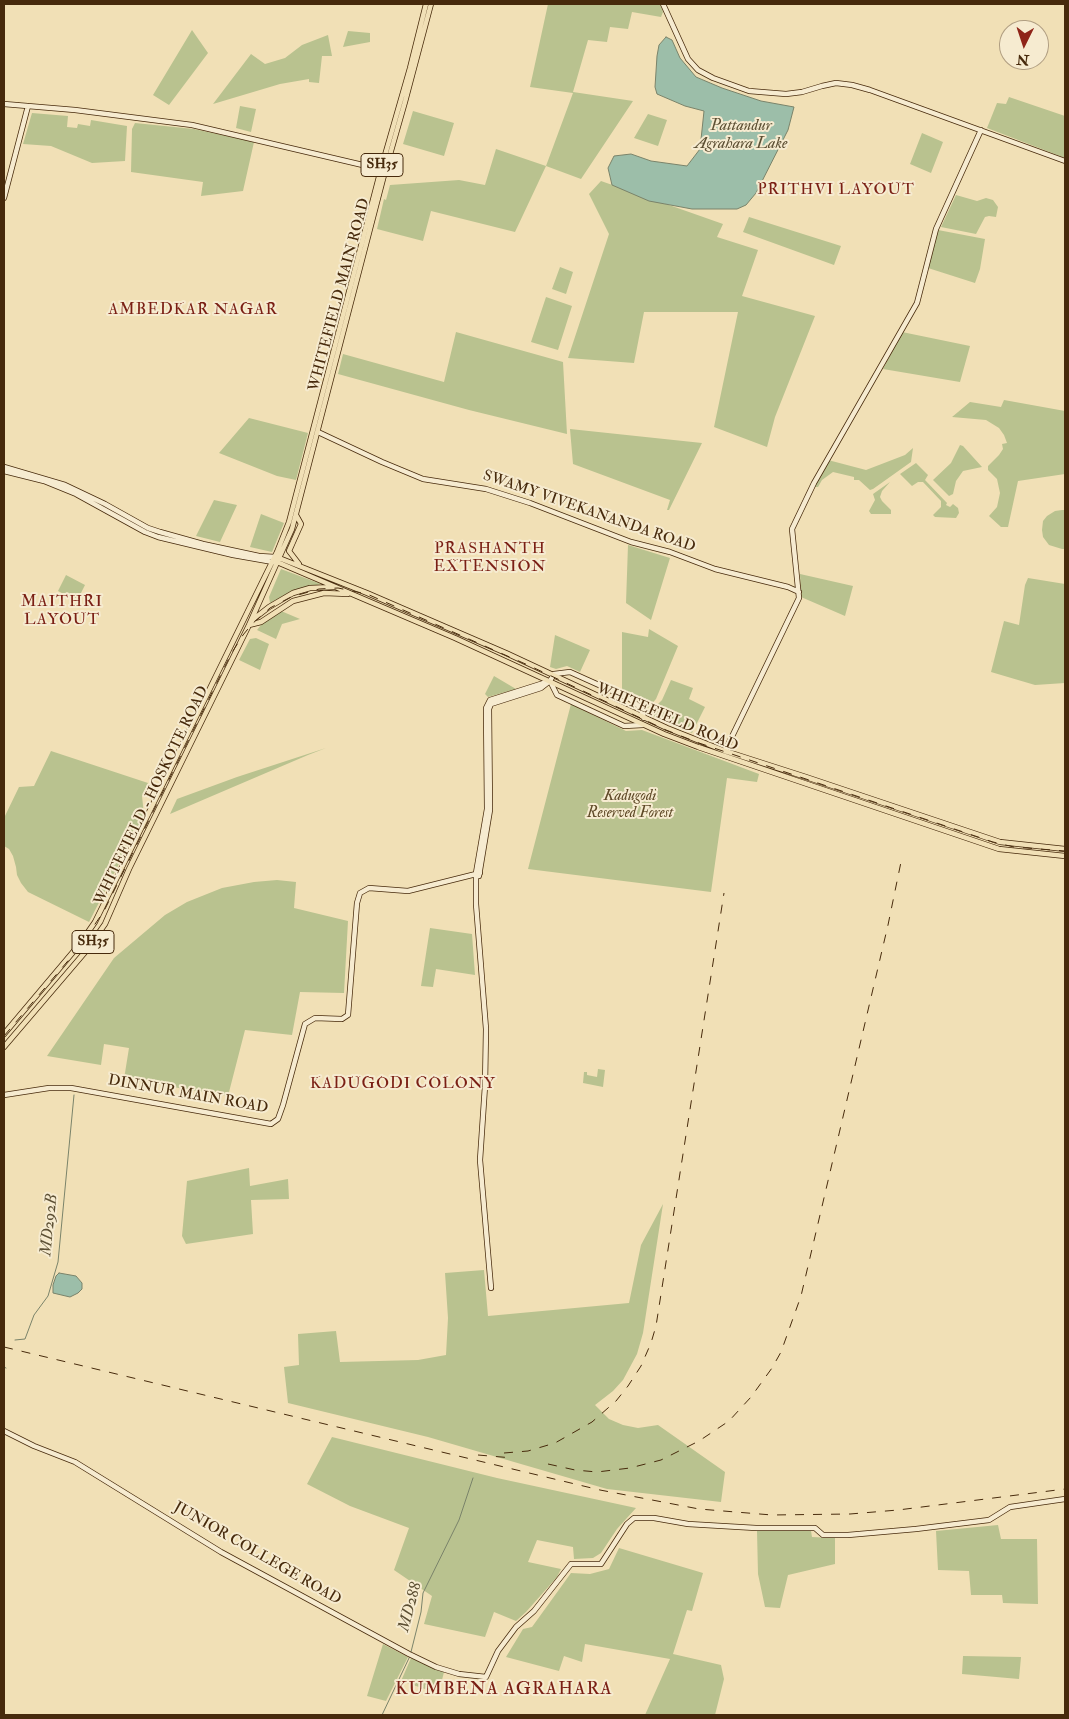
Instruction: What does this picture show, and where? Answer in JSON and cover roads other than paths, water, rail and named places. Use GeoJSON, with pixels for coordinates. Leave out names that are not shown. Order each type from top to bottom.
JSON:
{"type":"FeatureCollection","features":[{"type":"Feature","properties":{"kind":"main road","name":"WHITEFIELD MAIN ROAD"},"geometry":{"type":"LineString","coordinates":[[276,560],[289,522],[426,4]]}},
{"type":"Feature","properties":{"kind":"main road","name":"WHITEFIELD MAIN ROAD"},"geometry":{"type":"LineString","coordinates":[[276,560],[296,515],[383,169],[406,102],[431,4]]}},
{"type":"Feature","properties":{"kind":"main road"},"geometry":{"type":"LineString","coordinates":[[308,462],[317,434]]}},
{"type":"Feature","properties":{"kind":"main road"},"geometry":{"type":"LineString","coordinates":[[296,515],[301,524],[289,551],[300,565]]}},
{"type":"Feature","properties":{"kind":"main road","name":"WHITEFIELD ROAD"},"geometry":{"type":"LineString","coordinates":[[276,560],[300,565],[398,606],[554,674],[644,718],[725,751],[1000,842],[1065,849]]}},
{"type":"Feature","properties":{"kind":"main road","name":"WHITEFIELD ROAD"},"geometry":{"type":"LineString","coordinates":[[276,560],[685,742],[999,849],[1065,856]]}},
{"type":"Feature","properties":{"kind":"main road","name":"WHITEFIELD - HOSKOTE ROAD"},"geometry":{"type":"LineString","coordinates":[[4,1047],[96,938],[115,903],[250,624],[276,560]]}},
{"type":"Feature","properties":{"kind":"main road","name":"WHITEFIELD - HOSKOTE ROAD"},"geometry":{"type":"LineString","coordinates":[[4,1034],[89,932],[276,560]]}},
{"type":"Feature","properties":{"kind":"main road"},"geometry":{"type":"LineString","coordinates":[[250,624],[269,607],[293,593],[322,586],[338,587]]}},
{"type":"Feature","properties":{"kind":"main road"},"geometry":{"type":"LineString","coordinates":[[250,624],[261,622],[293,601],[307,597],[324,593],[341,593],[357,596]]}},
{"type":"Feature","properties":{"kind":"main road"},"geometry":{"type":"LineString","coordinates":[[396,612],[398,606]]}},
{"type":"Feature","properties":{"kind":"main road"},"geometry":{"type":"LineString","coordinates":[[404,616],[406,610]]}},
{"type":"Feature","properties":{"kind":"main road"},"geometry":{"type":"LineString","coordinates":[[89,932],[96,938]]}},
{"type":"Feature","properties":{"kind":"main road"},"geometry":{"type":"LineString","coordinates":[[26,1007],[32,1013]]}},
{"type":"Feature","properties":{"kind":"street"},"geometry":{"type":"LineString","coordinates":[[663,4],[688,60],[698,70],[713,78],[749,91],[786,94],[836,83],[852,85],[981,130],[1065,162]]}},
{"type":"Feature","properties":{"kind":"street"},"geometry":{"type":"LineString","coordinates":[[4,104],[75,110],[192,125],[383,169]]}},
{"type":"Feature","properties":{"kind":"street"},"geometry":{"type":"LineString","coordinates":[[4,198],[28,106]]}},
{"type":"Feature","properties":{"kind":"street"},"geometry":{"type":"LineString","coordinates":[[725,751],[799,598],[792,529],[814,483],[917,303],[936,229],[981,130]]}},
{"type":"Feature","properties":{"kind":"street","name":"SWAMY VIVEKANANDA ROAD"},"geometry":{"type":"LineString","coordinates":[[317,434],[424,479],[486,489],[530,503],[631,542],[670,552],[715,569],[788,587],[799,592]]}},
{"type":"Feature","properties":{"kind":"street"},"geometry":{"type":"LineString","coordinates":[[4,467],[44,478],[84,495],[146,530],[276,560]]}},
{"type":"Feature","properties":{"kind":"street"},"geometry":{"type":"LineString","coordinates":[[4,471],[44,481],[84,495]]}},
{"type":"Feature","properties":{"kind":"street"},"geometry":{"type":"LineString","coordinates":[[491,1288],[480,1160],[485,1086],[486,1029],[476,904],[477,879],[490,810],[490,706],[494,702],[541,688],[550,681],[554,674],[566,672],[574,673],[630,699],[640,707],[644,718]]}},
{"type":"Feature","properties":{"kind":"street"},"geometry":{"type":"LineString","coordinates":[[550,681],[557,695],[624,726],[644,725]]}},
{"type":"Feature","properties":{"kind":"street","name":"DINNUR MAIN ROAD"},"geometry":{"type":"LineString","coordinates":[[4,1095],[49,1088],[71,1088],[272,1124],[278,1119],[283,1105],[305,1024],[315,1018],[342,1019],[348,1015],[357,903],[360,893],[369,888],[408,891],[478,873]]}},
{"type":"Feature","properties":{"kind":"street","name":"JUNIOR COLLEGE ROAD"},"geometry":{"type":"LineString","coordinates":[[4,1431],[34,1446],[75,1462],[221,1552],[409,1654],[436,1667],[459,1674],[486,1677],[498,1651],[516,1627],[534,1611],[571,1564],[601,1564],[627,1524],[634,1518],[654,1518],[688,1524],[756,1528],[815,1528],[823,1535],[848,1535],[916,1530],[989,1520],[1010,1506],[1065,1499]]}},
{"type":"Feature","properties":{"kind":"water","name":"Pattandur Agrahara Lake"},"geometry":{"type":"Polygon","coordinates":[[[666,37],[672,40],[680,58],[696,77],[761,101],[794,107],[788,130],[756,193],[746,205],[737,209],[692,209],[649,201],[612,185],[608,168],[614,156],[631,154],[651,161],[687,166],[700,149],[704,111],[685,106],[657,94],[655,87],[657,56],[659,45],[666,37]]]}},
{"type":"Feature","properties":{"kind":"water"},"geometry":{"type":"Polygon","coordinates":[[[59,1273],[76,1276],[82,1283],[82,1289],[70,1297],[53,1293],[53,1285],[59,1273]]]}},
{"type":"Feature","properties":{"kind":"waterway","name":"MD292B"},"geometry":{"type":"LineString","coordinates":[[15,1340],[25,1339],[34,1315],[48,1296],[58,1262],[74,1095]]}},
{"type":"Feature","properties":{"kind":"waterway","name":"MD288"},"geometry":{"type":"LineString","coordinates":[[411,1652],[421,1612],[423,1593],[459,1520],[473,1478]]}},
{"type":"Feature","properties":{"kind":"waterway","name":"MD288"},"geometry":{"type":"LineString","coordinates":[[382,1715],[410,1656]]}},
{"type":"Feature","properties":{"kind":"railway"},"geometry":{"type":"LineString","coordinates":[[4,1036],[78,949],[104,911],[231,654],[243,635],[270,608],[291,597],[319,589],[338,588],[367,594],[530,666],[666,730],[699,743],[993,842],[1014,847],[1065,851]]}},
{"type":"Feature","properties":{"kind":"railway"},"geometry":{"type":"LineString","coordinates":[[548,1464],[575,1470],[597,1472],[630,1468],[661,1460],[699,1441],[729,1421],[751,1397],[772,1368],[781,1352],[801,1296],[901,862]]}},
{"type":"Feature","properties":{"kind":"railway"},"geometry":{"type":"LineString","coordinates":[[504,1453],[528,1451],[555,1443],[592,1422],[616,1401],[628,1386],[641,1366],[651,1343],[656,1326],[724,893]]}},
{"type":"Feature","properties":{"kind":"railway"},"geometry":{"type":"LineString","coordinates":[[4,1347],[600,1490],[699,1509],[772,1515],[850,1514],[898,1510],[1065,1489]]}},
{"type":"Feature","properties":{"kind":"railway"},"geometry":{"type":"LineString","coordinates":[[478,1455],[513,1458]]}},
{"type":"Feature","properties":{"kind":"district","name":"PRITHVI LAYOUT"},"geometry":{"type":"Point","coordinates":[836,191]}},
{"type":"Feature","properties":{"kind":"district","name":"AMBEDKAR NAGAR"},"geometry":{"type":"Point","coordinates":[193,311]}},
{"type":"Feature","properties":{"kind":"district","name":"PRASHANTH EXTENSION"},"geometry":{"type":"Point","coordinates":[490,559]}},
{"type":"Feature","properties":{"kind":"district","name":"MAITHRI LAYOUT"},"geometry":{"type":"Point","coordinates":[62,612]}},
{"type":"Feature","properties":{"kind":"district","name":"KADUGODI COLONY"},"geometry":{"type":"Point","coordinates":[403,1085]}},
{"type":"Feature","properties":{"kind":"district","name":"KUMBENA AGRAHARA"},"geometry":{"type":"Point","coordinates":[504,1690]}},
{"type":"Feature","properties":{"kind":"park label","name":"Kadugodi Reserved Forest"},"geometry":{"type":"Point","coordinates":[630,806]}}]}
